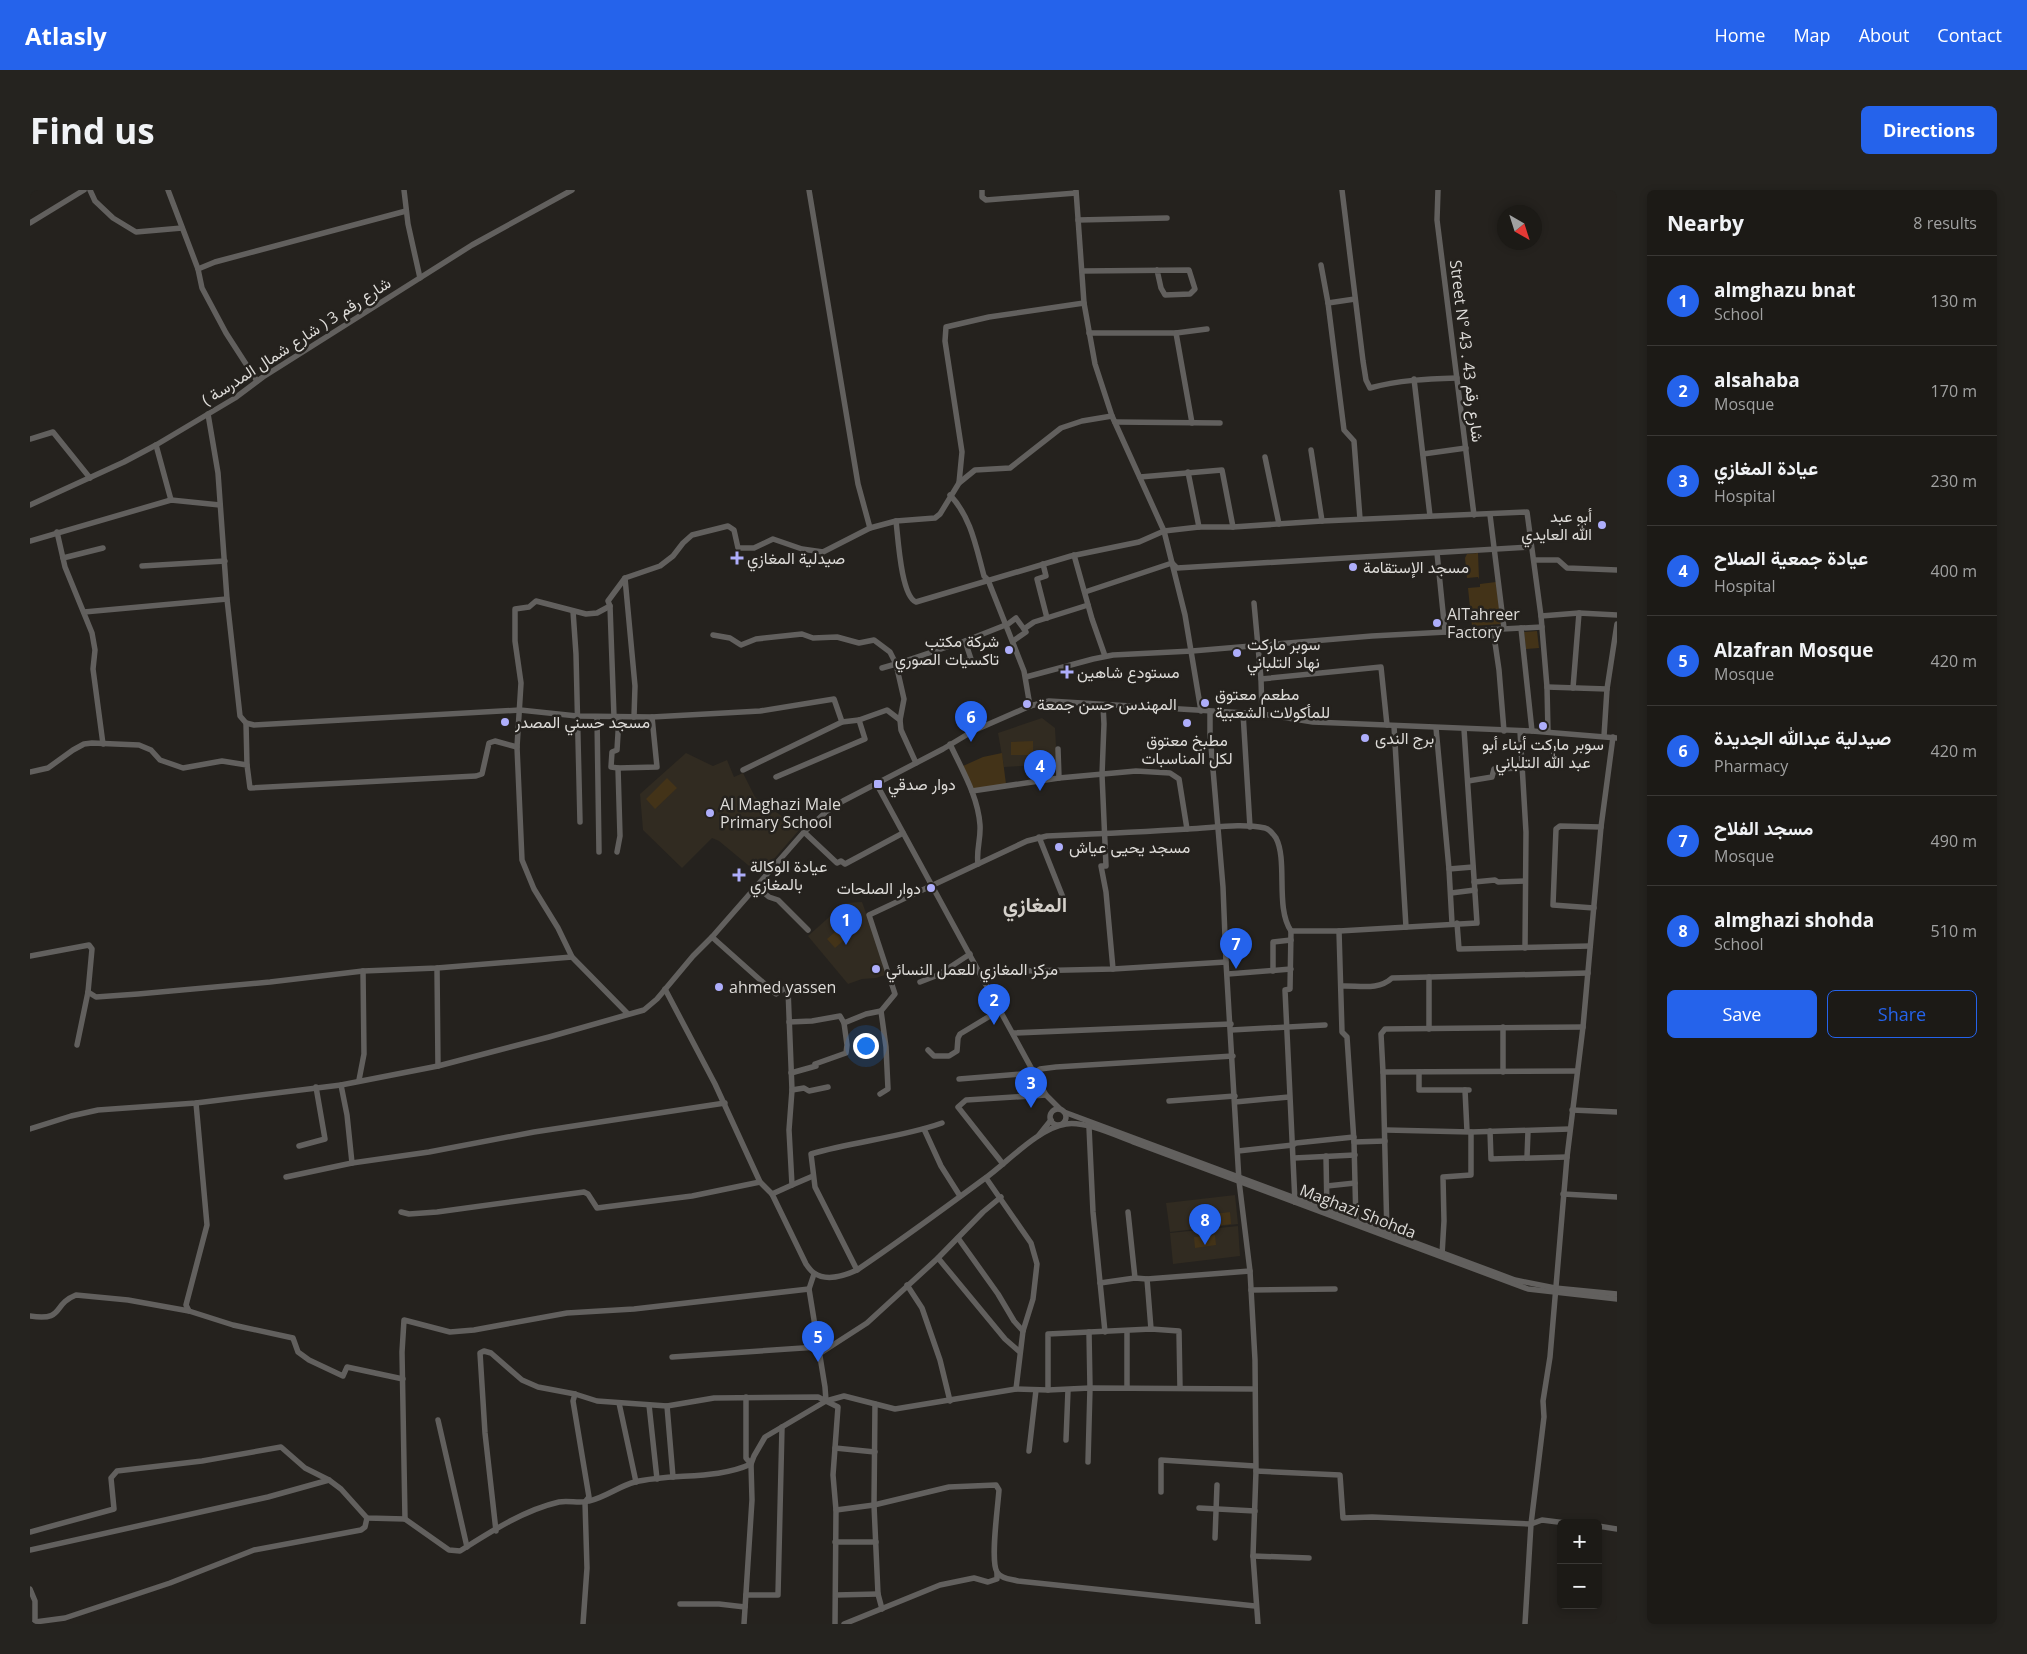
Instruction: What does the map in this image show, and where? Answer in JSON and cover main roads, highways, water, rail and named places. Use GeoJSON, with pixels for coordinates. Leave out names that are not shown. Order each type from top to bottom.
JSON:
{"type":"FeatureCollection","features":[{"type":"Feature","properties":{"kind":"place","name":"أبو عبد الله العايدي"},"geometry":{"type":"Point","coordinates":[1602,525]}},
{"type":"Feature","properties":{"kind":"place","name":"صيدلية المغازي"},"geometry":{"type":"Point","coordinates":[737,558]}},
{"type":"Feature","properties":{"kind":"place","name":"مسجد الإستقامة"},"geometry":{"type":"Point","coordinates":[1353,567]}},
{"type":"Feature","properties":{"kind":"place","name":"AlTahreer Factory"},"geometry":{"type":"Point","coordinates":[1437,623]}},
{"type":"Feature","properties":{"kind":"place","name":"شركة مكتب تاكسيات الصوري"},"geometry":{"type":"Point","coordinates":[1009,650]}},
{"type":"Feature","properties":{"kind":"place","name":"سوبر ماركت نهاد التلباني"},"geometry":{"type":"Point","coordinates":[1237,653]}},
{"type":"Feature","properties":{"kind":"place","name":"مستودع شاهين"},"geometry":{"type":"Point","coordinates":[1067,672]}},
{"type":"Feature","properties":{"kind":"place","name":"مطعم معتوق للمأكولات الشعبية"},"geometry":{"type":"Point","coordinates":[1205,703]}},
{"type":"Feature","properties":{"kind":"place","name":"المهندس حسن جمعة"},"geometry":{"type":"Point","coordinates":[1027,704]}},
{"type":"Feature","properties":{"kind":"place","name":"مسجد حسني المصدر"},"geometry":{"type":"Point","coordinates":[505,722]}},
{"type":"Feature","properties":{"kind":"place","name":"مطبخ معتوق لكل المناسبات"},"geometry":{"type":"Point","coordinates":[1187,723]}},
{"type":"Feature","properties":{"kind":"place","name":"سوبر ماركت أبناء أبو عبد الله التلباني"},"geometry":{"type":"Point","coordinates":[1543,726]}},
{"type":"Feature","properties":{"kind":"place","name":"برج الندى"},"geometry":{"type":"Point","coordinates":[1365,738]}},
{"type":"Feature","properties":{"kind":"place","name":"صيدلية عبدالله الجديدة"},"geometry":{"type":"Point","coordinates":[971,742]}},
{"type":"Feature","properties":{"kind":"place","name":"دوار صدقي"},"geometry":{"type":"Point","coordinates":[878,784]}},
{"type":"Feature","properties":{"kind":"place","name":"عيادة جمعية الصلاح"},"geometry":{"type":"Point","coordinates":[1040,791]}},
{"type":"Feature","properties":{"kind":"place","name":"Al Maghazi Male Primary School"},"geometry":{"type":"Point","coordinates":[710,813]}},
{"type":"Feature","properties":{"kind":"place","name":"مسجد يحيى عياش"},"geometry":{"type":"Point","coordinates":[1059,847]}},
{"type":"Feature","properties":{"kind":"place","name":"عيادة الوكالة بالمغازي"},"geometry":{"type":"Point","coordinates":[739,875]}},
{"type":"Feature","properties":{"kind":"place","name":"دوار الصلحات"},"geometry":{"type":"Point","coordinates":[931,888]}},
{"type":"Feature","properties":{"kind":"place","name":"almghazu bnat"},"geometry":{"type":"Point","coordinates":[846,945]}},
{"type":"Feature","properties":{"kind":"place","name":"مركز المغازي للعمل النسائي"},"geometry":{"type":"Point","coordinates":[876,969]}},
{"type":"Feature","properties":{"kind":"place","name":"مسجد الفلاح"},"geometry":{"type":"Point","coordinates":[1236,969]}},
{"type":"Feature","properties":{"kind":"place","name":"ahmed yassen"},"geometry":{"type":"Point","coordinates":[719,987]}},
{"type":"Feature","properties":{"kind":"place","name":"alsahaba"},"geometry":{"type":"Point","coordinates":[994,1025]}},
{"type":"Feature","properties":{"kind":"place","name":"عيادة المغازي"},"geometry":{"type":"Point","coordinates":[1031,1108]}},
{"type":"Feature","properties":{"kind":"place","name":"almghazi shohda"},"geometry":{"type":"Point","coordinates":[1205,1245]}},
{"type":"Feature","properties":{"kind":"place","name":"Alzafran Mosque"},"geometry":{"type":"Point","coordinates":[818,1362]}},
{"type":"Feature","properties":{"kind":"district","name":"المغازي"},"geometry":{"type":"Point","coordinates":[1035,905]}}]}
